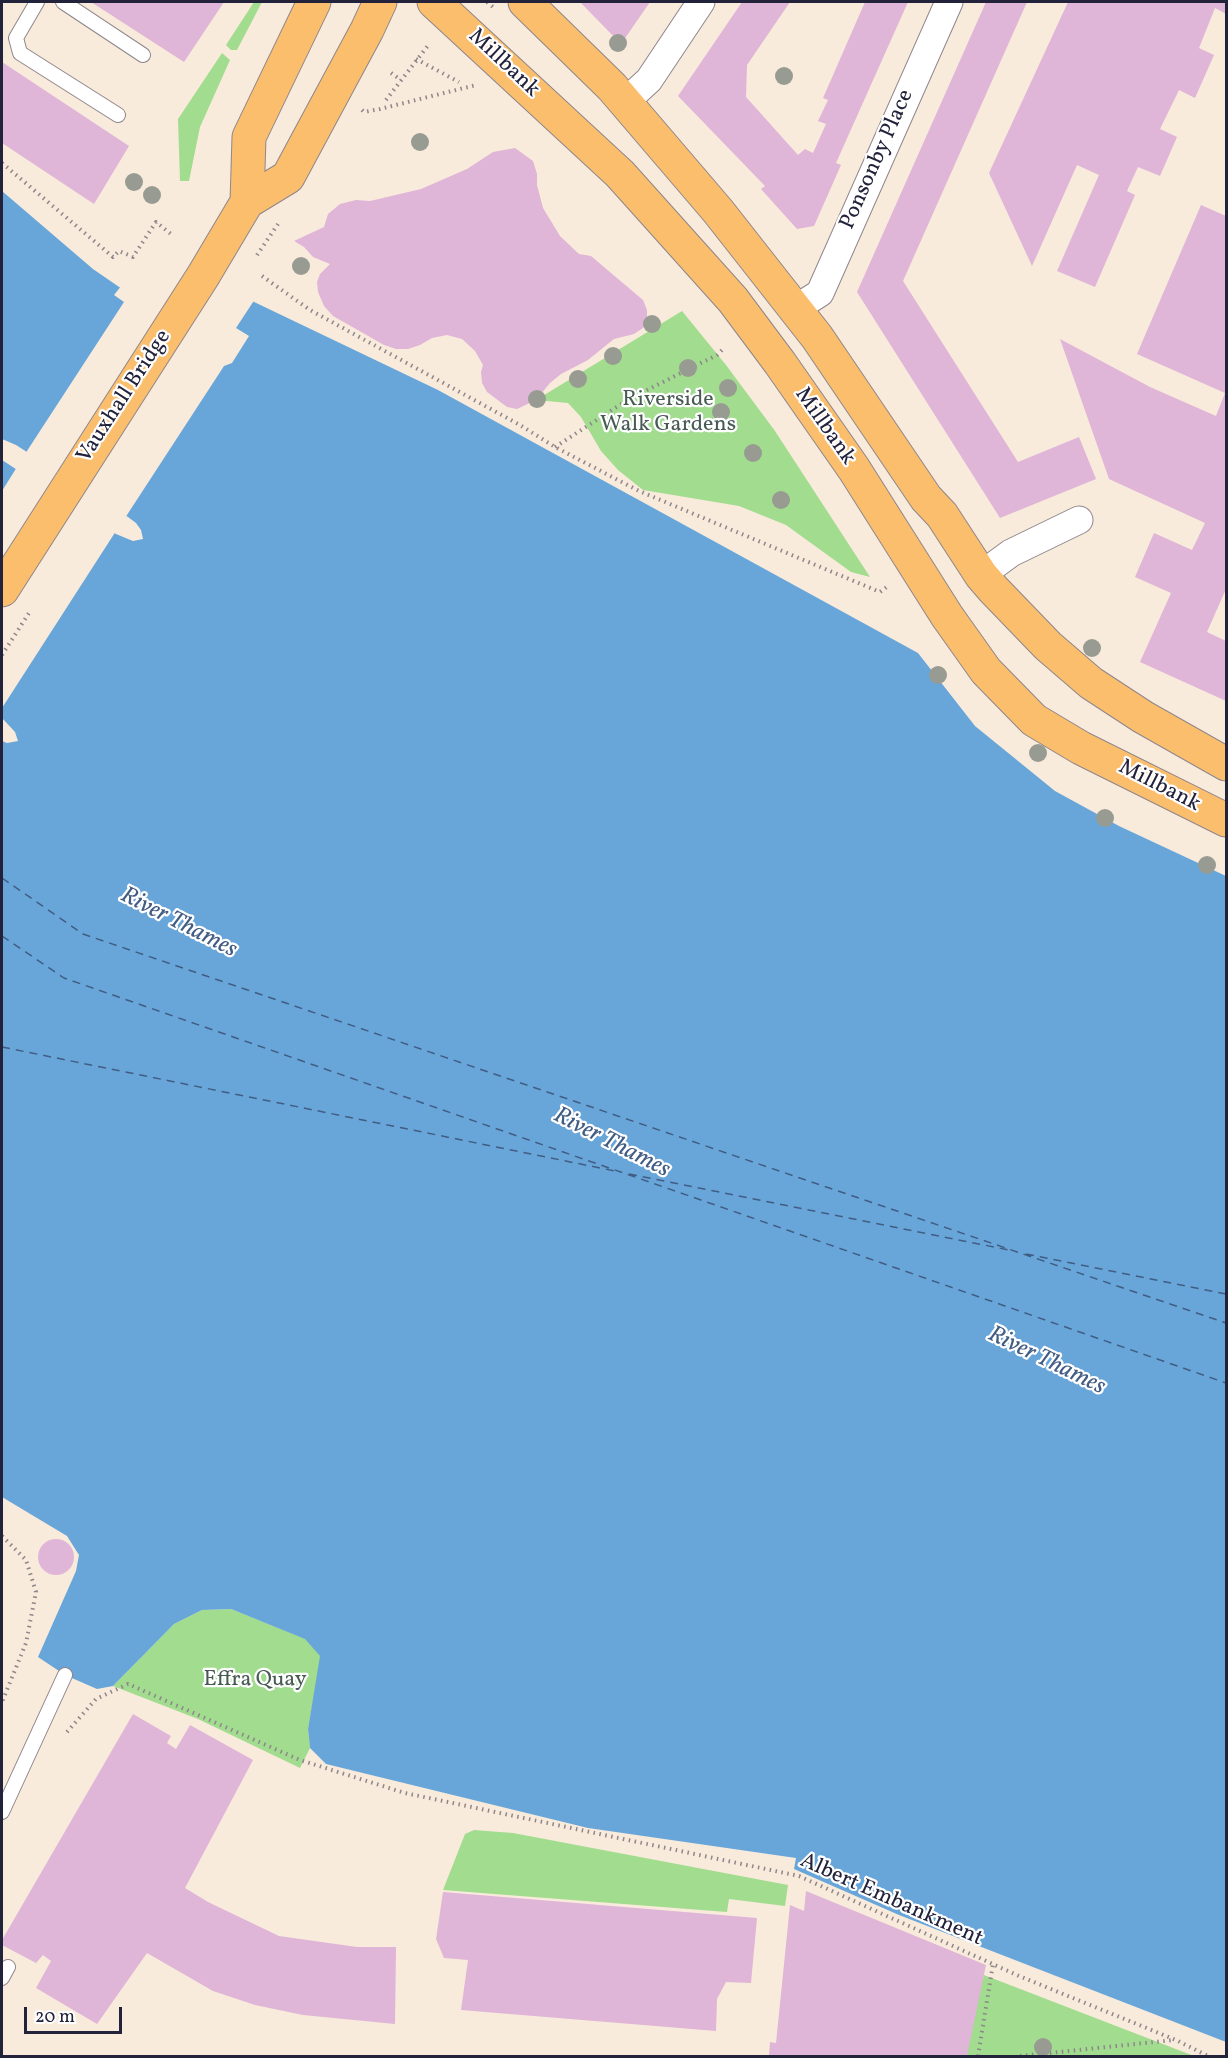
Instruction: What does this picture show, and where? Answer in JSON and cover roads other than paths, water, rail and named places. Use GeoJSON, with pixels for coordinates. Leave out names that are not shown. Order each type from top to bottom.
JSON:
{"type":"FeatureCollection","features":[{"type":"Feature","properties":{"kind":"main road","name":"Vauxhall Bridge"},"geometry":{"type":"LineString","coordinates":[[247,202],[249,137],[314,2]]}},
{"type":"Feature","properties":{"kind":"main road","name":"Vauxhall Bridge"},"geometry":{"type":"LineString","coordinates":[[2,590],[247,202],[288,177],[380,2]]}},
{"type":"Feature","properties":{"kind":"main road","name":"Millbank"},"geometry":{"type":"LineString","coordinates":[[434,2],[620,174],[733,300],[854,469],[947,616],[986,671],[1034,720],[1081,748],[1227,820]]}},
{"type":"Feature","properties":{"kind":"main road","name":"Millbank"},"geometry":{"type":"LineString","coordinates":[[525,2],[612,87],[718,211],[817,337],[926,498],[942,515],[981,575],[1048,646],[1091,683],[1143,717],[1227,764]]}},
{"type":"Feature","properties":{"kind":"street"},"geometry":{"type":"LineString","coordinates":[[624,103],[649,80],[701,2]]}},
{"type":"Feature","properties":{"kind":"street","name":"Ponsonby Place"},"geometry":{"type":"LineString","coordinates":[[795,309],[820,293],[949,2]]}},
{"type":"Feature","properties":{"kind":"street"},"geometry":{"type":"LineString","coordinates":[[981,575],[1011,553],[1079,520]]}},
{"type":"Feature","properties":{"kind":"lane"},"geometry":{"type":"LineString","coordinates":[[37,2],[16,38],[20,53],[118,115]]}},
{"type":"Feature","properties":{"kind":"lane"},"geometry":{"type":"LineString","coordinates":[[63,2],[143,55]]}},
{"type":"Feature","properties":{"kind":"lane"},"geometry":{"type":"LineString","coordinates":[[2,1812],[65,1675]]}},
{"type":"Feature","properties":{"kind":"water","name":"River Thames"},"geometry":{"type":"Polygon","coordinates":[[[2,191],[93,269],[215,353],[250,300],[438,390],[918,653],[975,726],[1055,791],[1119,826],[1226,876],[1226,2042],[899,1915],[794,1869],[796,1858],[588,1828],[326,1764],[310,1748],[308,1729],[320,1656],[305,1639],[231,1609],[202,1610],[174,1624],[113,1686],[97,1689],[65,1675],[38,1657],[76,1571],[79,1555],[67,1536],[2,1497],[2,741],[7,743],[18,741],[15,732],[2,718],[2,460],[116,534],[133,541],[143,539],[141,530],[128,517],[16,445],[2,439],[2,191]]]}},
{"type":"Feature","properties":{"kind":"park label","name":"Riverside Walk Gardens"},"geometry":{"type":"Point","coordinates":[668,414]}},
{"type":"Feature","properties":{"kind":"park label","name":"Effra Quay"},"geometry":{"type":"Point","coordinates":[255,1681]}}]}
